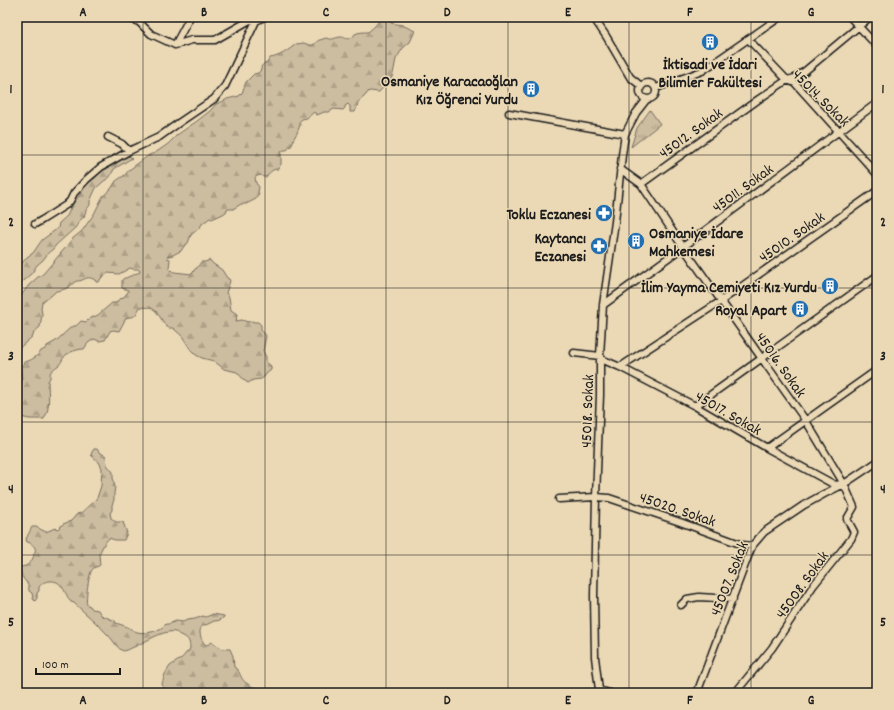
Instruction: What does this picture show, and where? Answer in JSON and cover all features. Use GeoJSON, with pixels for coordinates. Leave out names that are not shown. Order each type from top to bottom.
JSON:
{"type":"FeatureCollection","features":[{"type":"Feature","properties":{"kind":"street"},"geometry":{"type":"LineString","coordinates":[[127,17],[139,22],[151,34],[175,45],[192,40],[215,40],[250,20],[256,21],[264,17]]}},
{"type":"Feature","properties":{"kind":"street"},"geometry":{"type":"LineString","coordinates":[[175,45],[190,17]]}},
{"type":"Feature","properties":{"kind":"street"},"geometry":{"type":"LineString","coordinates":[[592,17],[606,36],[630,77],[641,86]]}},
{"type":"Feature","properties":{"kind":"street"},"geometry":{"type":"LineString","coordinates":[[656,88],[702,70],[780,17]]}},
{"type":"Feature","properties":{"kind":"street"},"geometry":{"type":"LineString","coordinates":[[850,17],[877,46]]}},
{"type":"Feature","properties":{"kind":"street","name":"45012. Sokak"},"geometry":{"type":"LineString","coordinates":[[641,184],[731,118],[787,80],[795,78],[870,17]]}},
{"type":"Feature","properties":{"kind":"street"},"geometry":{"type":"LineString","coordinates":[[35,224],[66,205],[74,193],[101,167],[129,151],[159,138],[180,122],[214,100],[225,86],[256,21]]}},
{"type":"Feature","properties":{"kind":"street","name":"45014. Sokak"},"geometry":{"type":"LineString","coordinates":[[748,39],[787,80],[795,83],[877,174]]}},
{"type":"Feature","properties":{"kind":"street"},"geometry":{"type":"LineString","coordinates":[[647,82],[656,88],[654,96],[650,99],[644,98],[640,94],[642,84],[647,82]]}},
{"type":"Feature","properties":{"kind":"street","name":"45018. Sokak"},"geometry":{"type":"LineString","coordinates":[[598,691],[595,657],[594,596],[603,305],[615,222],[625,134],[636,112],[647,99]]}},
{"type":"Feature","properties":{"kind":"street","name":"45011. Sokak"},"geometry":{"type":"LineString","coordinates":[[603,305],[840,132],[877,103]]}},
{"type":"Feature","properties":{"kind":"street"},"geometry":{"type":"LineString","coordinates":[[509,113],[625,134]]}},
{"type":"Feature","properties":{"kind":"street"},"geometry":{"type":"LineString","coordinates":[[108,137],[122,144],[129,151]]}},
{"type":"Feature","properties":{"kind":"street","name":"45016. Sokak"},"geometry":{"type":"LineString","coordinates":[[620,169],[641,184],[683,247],[806,420],[844,484]]}},
{"type":"Feature","properties":{"kind":"street","name":"45010. Sokak"},"geometry":{"type":"LineString","coordinates":[[620,367],[721,301],[877,191]]}},
{"type":"Feature","properties":{"kind":"street"},"geometry":{"type":"LineString","coordinates":[[695,406],[877,276]]}},
{"type":"Feature","properties":{"kind":"street","name":"45017. Sokak"},"geometry":{"type":"LineString","coordinates":[[574,353],[601,358],[620,367],[695,406],[835,485],[844,484]]}},
{"type":"Feature","properties":{"kind":"street"},"geometry":{"type":"LineString","coordinates":[[767,448],[877,370]]}},
{"type":"Feature","properties":{"kind":"street","name":"45007. Sokak"},"geometry":{"type":"LineString","coordinates":[[697,693],[752,546],[764,532],[804,505],[844,484],[877,462]]}},
{"type":"Feature","properties":{"kind":"street","name":"45008. Sokak"},"geometry":{"type":"LineString","coordinates":[[735,693],[772,648],[813,586],[851,539],[854,532],[847,519],[854,507],[844,484]]}},
{"type":"Feature","properties":{"kind":"street","name":"45020. Sokak"},"geometry":{"type":"LineString","coordinates":[[559,499],[596,497],[609,498],[743,545],[752,546]]}},
{"type":"Feature","properties":{"kind":"street"},"geometry":{"type":"LineString","coordinates":[[681,605],[687,599],[699,597],[733,598]]}},
{"type":"Feature","properties":{"kind":"street"},"geometry":{"type":"LineString","coordinates":[[598,691],[610,693]]}},
{"type":"Feature","properties":{"kind":"green space"},"geometry":{"type":"Polygon","coordinates":[[[385,17],[396,17],[391,23],[402,25],[415,31],[410,42],[403,48],[396,59],[391,79],[379,92],[369,91],[359,101],[355,112],[350,112],[350,106],[348,104],[343,110],[334,109],[317,115],[314,112],[307,118],[302,119],[299,122],[300,125],[292,145],[287,150],[281,152],[281,164],[278,169],[272,170],[266,177],[261,175],[255,178],[259,187],[259,194],[256,199],[246,204],[241,204],[233,209],[227,209],[223,214],[212,219],[210,218],[191,235],[188,243],[181,251],[168,256],[167,258],[170,259],[169,269],[174,272],[192,274],[201,262],[210,260],[222,270],[230,281],[226,293],[229,297],[231,310],[237,314],[236,321],[252,321],[258,322],[261,325],[261,330],[266,336],[263,351],[266,357],[266,362],[271,366],[271,370],[261,379],[253,380],[248,383],[237,372],[224,369],[214,361],[196,355],[182,336],[173,328],[166,326],[156,311],[150,307],[140,307],[135,316],[126,318],[119,331],[110,331],[105,340],[99,341],[94,339],[88,343],[84,349],[76,350],[68,354],[59,365],[52,370],[48,381],[48,410],[44,419],[29,419],[17,416],[17,388],[22,380],[21,368],[24,362],[34,358],[73,326],[76,326],[81,321],[86,322],[98,315],[112,303],[116,303],[120,298],[122,299],[128,290],[122,288],[122,280],[140,272],[138,269],[130,268],[119,274],[108,273],[101,278],[99,282],[96,282],[92,278],[87,278],[76,281],[65,289],[56,291],[42,302],[40,327],[34,332],[33,336],[17,350],[17,305],[20,297],[29,285],[43,274],[71,240],[82,231],[94,214],[103,196],[111,189],[116,181],[149,155],[155,153],[168,144],[177,135],[210,111],[216,104],[239,96],[242,93],[246,82],[254,74],[261,70],[263,64],[267,63],[270,58],[284,53],[296,44],[304,43],[313,45],[319,40],[326,38],[332,39],[341,37],[349,39],[357,33],[368,32],[385,17]]]}},
{"type":"Feature","properties":{"kind":"green space"},"geometry":{"type":"Polygon","coordinates":[[[650,110],[660,124],[631,147],[637,128],[650,110]]]}},
{"type":"Feature","properties":{"kind":"green space"},"geometry":{"type":"Polygon","coordinates":[[[129,156],[132,158],[114,169],[109,178],[96,188],[84,217],[80,220],[76,227],[48,253],[32,273],[17,286],[17,269],[27,257],[33,253],[42,240],[58,228],[59,223],[67,216],[85,185],[96,177],[101,170],[122,158],[129,156]]]}},
{"type":"Feature","properties":{"kind":"green space"},"geometry":{"type":"Polygon","coordinates":[[[94,449],[97,449],[106,456],[107,465],[113,472],[115,487],[114,500],[110,513],[111,518],[116,522],[123,522],[127,533],[124,540],[109,538],[104,544],[99,554],[100,565],[94,568],[91,572],[87,593],[87,605],[92,609],[98,610],[101,615],[115,621],[116,623],[141,633],[156,631],[166,624],[176,621],[183,622],[213,614],[224,616],[221,620],[214,621],[200,629],[202,640],[206,645],[212,642],[223,649],[230,649],[233,656],[234,667],[238,670],[243,680],[264,693],[165,693],[162,684],[165,674],[170,666],[189,651],[189,641],[185,637],[176,632],[164,633],[122,651],[96,623],[71,602],[61,585],[58,583],[54,581],[44,582],[39,587],[35,601],[33,599],[32,593],[29,591],[28,585],[22,576],[20,567],[30,563],[33,559],[35,551],[34,547],[27,542],[26,539],[32,527],[36,527],[46,532],[55,528],[58,529],[63,524],[71,521],[77,514],[81,513],[97,498],[101,486],[102,468],[99,462],[91,455],[94,449]]]}},
{"type":"Feature","properties":{"kind":"place","name":"İktisadi ve İdari Bilimler Fakültesi"},"geometry":{"type":"Point","coordinates":[710,42]}},
{"type":"Feature","properties":{"kind":"place","name":"Osmaniye Karacaoğlan Kız Öğrenci Yurdu"},"geometry":{"type":"Point","coordinates":[531,89]}},
{"type":"Feature","properties":{"kind":"place","name":"Toklu Eczanesi"},"geometry":{"type":"Point","coordinates":[604,213]}},
{"type":"Feature","properties":{"kind":"place","name":"Osmaniye İdare Mahkemesi"},"geometry":{"type":"Point","coordinates":[636,241]}},
{"type":"Feature","properties":{"kind":"place","name":"Kaytancı Eczanesi"},"geometry":{"type":"Point","coordinates":[599,246]}},
{"type":"Feature","properties":{"kind":"place","name":"İlim Yayma Cemiyeti Kız Yurdu"},"geometry":{"type":"Point","coordinates":[830,286]}},
{"type":"Feature","properties":{"kind":"place","name":"Royal Apart"},"geometry":{"type":"Point","coordinates":[800,309]}}]}
